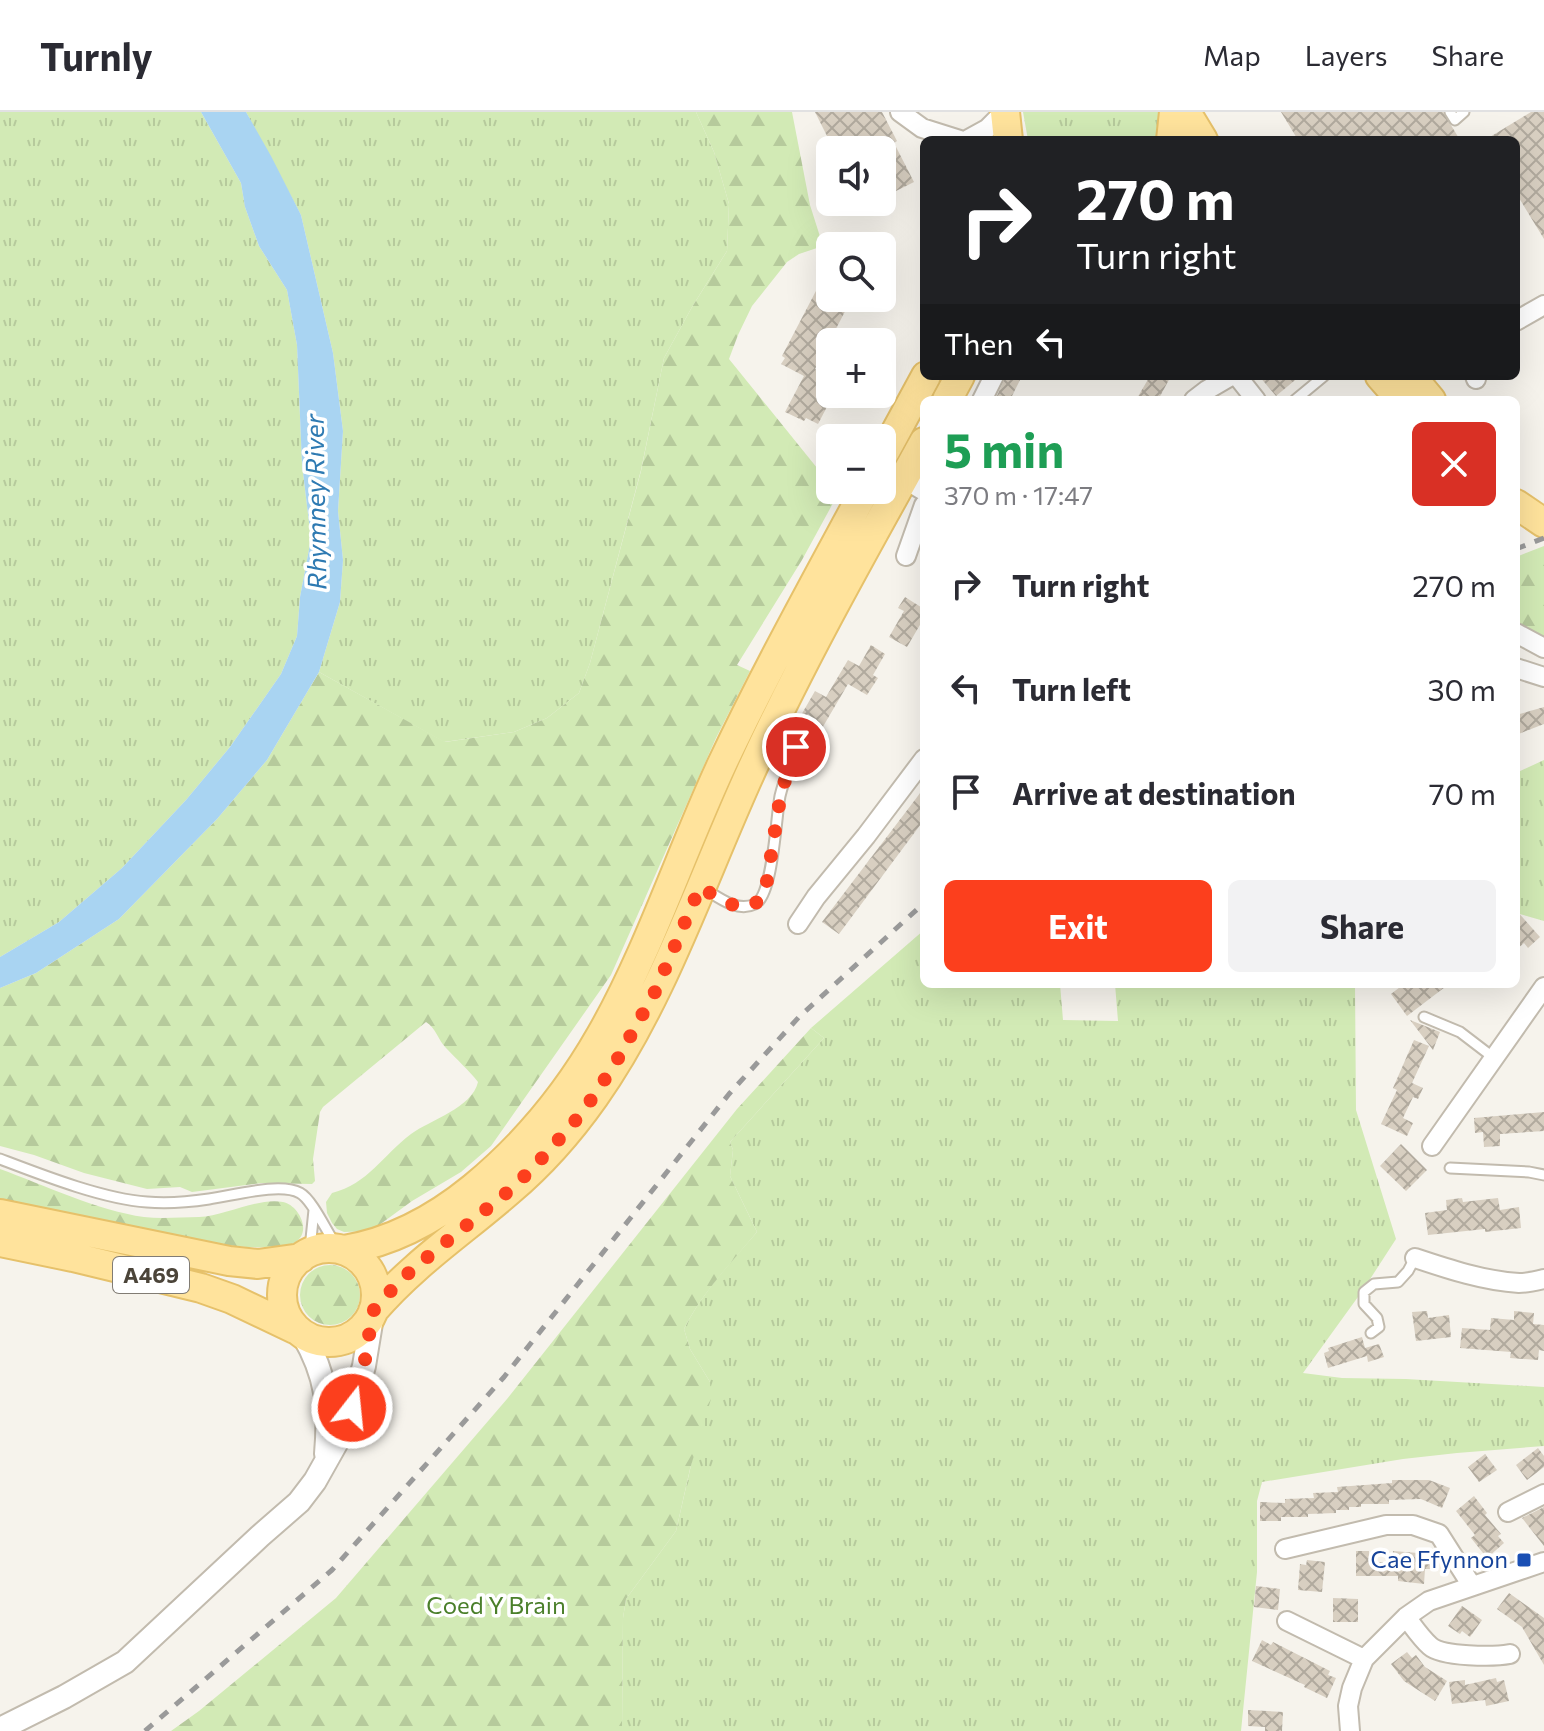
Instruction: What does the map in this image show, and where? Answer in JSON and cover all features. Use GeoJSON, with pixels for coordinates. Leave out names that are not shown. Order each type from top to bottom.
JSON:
{"type":"FeatureCollection","features":[{"type":"Feature","properties":{"kind":"main road"},"geometry":{"type":"LineString","coordinates":[[1004,112],[1007,136]]}},
{"type":"Feature","properties":{"kind":"main road"},"geometry":{"type":"LineString","coordinates":[[1171,136],[1174,112]]}},
{"type":"Feature","properties":{"kind":"main road"},"geometry":{"type":"LineString","coordinates":[[1186,112],[1201,136]]}},
{"type":"Feature","properties":{"kind":"main road"},"geometry":{"type":"LineString","coordinates":[[896,431],[924,380]]}},
{"type":"Feature","properties":{"kind":"main road"},"geometry":{"type":"LineString","coordinates":[[1384,380],[1398,396]]}},
{"type":"Feature","properties":{"kind":"main road"},"geometry":{"type":"LineString","coordinates":[[1414,380],[1428,396]]}},
{"type":"Feature","properties":{"kind":"main road","name":"A469"},"geometry":{"type":"LineString","coordinates":[[0,1242],[201,1288],[244,1304],[322,1342],[355,1334],[414,1268],[532,1169],[572,1125],[616,1062],[656,990],[787,696],[914,485],[920,459]]}},
{"type":"Feature","properties":{"kind":"main road","name":"A469"},"geometry":{"type":"LineString","coordinates":[[0,1214],[229,1261],[258,1264],[303,1257],[321,1249],[341,1249],[378,1242],[415,1227],[462,1196],[491,1172],[521,1143],[556,1101],[609,1021],[751,704],[858,504]]}},
{"type":"Feature","properties":{"kind":"main road"},"geometry":{"type":"LineString","coordinates":[[1520,507],[1544,523]]}},
{"type":"Feature","properties":{"kind":"main road"},"geometry":{"type":"LineString","coordinates":[[341,1249],[358,1258],[370,1272],[375,1292],[373,1311]]}},
{"type":"Feature","properties":{"kind":"main road"},"geometry":{"type":"LineString","coordinates":[[299,1332],[285,1310],[283,1287],[293,1265],[303,1257]]}},
{"type":"Feature","properties":{"kind":"street"},"geometry":{"type":"LineString","coordinates":[[900,112],[922,128],[947,136]]}},
{"type":"Feature","properties":{"kind":"street"},"geometry":{"type":"LineString","coordinates":[[974,136],[987,129],[1004,112]]}},
{"type":"Feature","properties":{"kind":"street"},"geometry":{"type":"LineString","coordinates":[[1520,319],[1544,305]]}},
{"type":"Feature","properties":{"kind":"street"},"geometry":{"type":"LineString","coordinates":[[1199,396],[1226,380]]}},
{"type":"Feature","properties":{"kind":"street"},"geometry":{"type":"LineString","coordinates":[[1238,380],[1252,396]]}},
{"type":"Feature","properties":{"kind":"street"},"geometry":{"type":"LineString","coordinates":[[906,556],[920,516]]}},
{"type":"Feature","properties":{"kind":"street"},"geometry":{"type":"LineString","coordinates":[[1520,669],[1544,677]]}},
{"type":"Feature","properties":{"kind":"street"},"geometry":{"type":"LineString","coordinates":[[798,924],[920,764]]}},
{"type":"Feature","properties":{"kind":"street"},"geometry":{"type":"LineString","coordinates":[[1432,1146],[1544,987]]}},
{"type":"Feature","properties":{"kind":"street"},"geometry":{"type":"LineString","coordinates":[[1415,1258],[1497,1280],[1522,1283],[1544,1279]]}},
{"type":"Feature","properties":{"kind":"street"},"geometry":{"type":"LineString","coordinates":[[0,1729],[125,1662],[299,1502],[315,1481],[352,1408],[364,1366],[373,1311]]}},
{"type":"Feature","properties":{"kind":"street"},"geometry":{"type":"LineString","coordinates":[[299,1332],[317,1361],[326,1390],[326,1459]]}},
{"type":"Feature","properties":{"kind":"street"},"geometry":{"type":"LineString","coordinates":[[1508,1512],[1544,1494]]}},
{"type":"Feature","properties":{"kind":"street"},"geometry":{"type":"LineString","coordinates":[[1285,1549],[1386,1525],[1413,1525],[1439,1534],[1472,1586]]}},
{"type":"Feature","properties":{"kind":"street"},"geometry":{"type":"LineString","coordinates":[[1350,1731],[1348,1706],[1364,1659],[1406,1617],[1429,1601],[1544,1562]]}},
{"type":"Feature","properties":{"kind":"street"},"geometry":{"type":"LineString","coordinates":[[1406,1617],[1432,1649],[1496,1657],[1510,1654]]}},
{"type":"Feature","properties":{"kind":"street"},"geometry":{"type":"LineString","coordinates":[[1287,1621],[1364,1659]]}},
{"type":"Feature","properties":{"kind":"lane"},"geometry":{"type":"LineString","coordinates":[[1450,112],[1455,120],[1464,112]]}},
{"type":"Feature","properties":{"kind":"lane"},"geometry":{"type":"LineString","coordinates":[[1300,396],[1319,380]]}},
{"type":"Feature","properties":{"kind":"lane"},"geometry":{"type":"LineString","coordinates":[[700,887],[730,904],[745,907],[760,902],[765,893],[781,793],[796,747]]}},
{"type":"Feature","properties":{"kind":"lane"},"geometry":{"type":"LineString","coordinates":[[1424,1017],[1460,1032],[1494,1058]]}},
{"type":"Feature","properties":{"kind":"lane"},"geometry":{"type":"LineString","coordinates":[[0,1159],[82,1187],[136,1201],[184,1202],[286,1189],[307,1198],[341,1249]]}},
{"type":"Feature","properties":{"kind":"lane"},"geometry":{"type":"LineString","coordinates":[[1450,1168],[1544,1175]]}},
{"type":"Feature","properties":{"kind":"lane"},"geometry":{"type":"LineString","coordinates":[[303,1257],[311,1239],[314,1210]]}},
{"type":"Feature","properties":{"kind":"lane"},"geometry":{"type":"LineString","coordinates":[[1371,1333],[1379,1327],[1379,1322],[1364,1304],[1364,1292],[1374,1284],[1398,1282],[1415,1258]]}},
{"type":"Feature","properties":{"kind":"green space"},"geometry":{"type":"Polygon","coordinates":[[[0,112],[201,112],[241,183],[245,207],[259,246],[287,290],[297,345],[302,464],[311,539],[300,597],[297,636],[281,674],[230,747],[186,800],[122,868],[59,922],[0,957],[0,112]]]}},
{"type":"Feature","properties":{"kind":"green space"},"geometry":{"type":"Polygon","coordinates":[[[246,112],[696,112],[714,152],[729,204],[727,251],[664,358],[641,470],[590,663],[579,693],[547,718],[514,732],[444,742],[319,672],[340,602],[343,560],[338,511],[343,431],[333,353],[301,215],[246,112]]]}},
{"type":"Feature","properties":{"kind":"green space"},"geometry":{"type":"Polygon","coordinates":[[[696,112],[792,112],[810,205],[819,232],[816,232],[816,248],[787,262],[752,306],[729,359],[816,467],[816,504],[833,504],[737,665],[750,671],[716,738],[611,975],[491,1146],[461,1172],[412,1201],[371,1231],[344,1232],[332,1223],[326,1202],[332,1193],[356,1183],[411,1134],[459,1106],[474,1091],[478,1082],[426,1022],[323,1107],[313,1159],[315,1181],[312,1184],[262,1183],[192,1192],[180,1187],[147,1189],[0,1146],[0,988],[36,973],[119,919],[217,819],[267,760],[319,672],[445,742],[514,732],[547,718],[579,693],[590,663],[641,471],[664,358],[727,251],[729,204],[714,152],[696,112]]]}},
{"type":"Feature","properties":{"kind":"green space"},"geometry":{"type":"Polygon","coordinates":[[[1023,112],[1160,112],[1156,136],[1027,136],[1023,112]]]}},
{"type":"Feature","properties":{"kind":"green space"},"geometry":{"type":"Polygon","coordinates":[[[1544,546],[1544,637],[1520,623],[1520,555],[1544,546]]]}},
{"type":"Feature","properties":{"kind":"green space"},"geometry":{"type":"Polygon","coordinates":[[[1544,760],[1544,921],[1520,914],[1520,771],[1544,760]]]}},
{"type":"Feature","properties":{"kind":"green space"},"geometry":{"type":"Polygon","coordinates":[[[920,933],[920,988],[1060,988],[1063,1020],[1118,1021],[1115,988],[1355,988],[1356,1110],[1396,1239],[1303,1373],[1342,1378],[1544,1387],[1544,1446],[1403,1459],[1262,1482],[1257,1501],[1257,1572],[1241,1731],[622,1731],[623,1618],[626,1599],[676,1531],[710,1382],[690,1349],[684,1329],[708,1291],[757,1232],[730,1176],[733,1150],[730,1142],[824,1038],[811,1028],[920,933]]]}},
{"type":"Feature","properties":{"kind":"green space","name":"Coed Y Brain"},"geometry":{"type":"Polygon","coordinates":[[[811,1028],[824,1038],[730,1142],[733,1150],[730,1176],[757,1232],[708,1291],[684,1329],[690,1349],[710,1382],[711,1399],[676,1531],[626,1599],[623,1618],[622,1731],[171,1731],[336,1598],[507,1399],[737,1109],[811,1028]]]}},
{"type":"Feature","properties":{"kind":"green space"},"geometry":{"type":"Polygon","coordinates":[[[0,1169],[90,1203],[144,1217],[199,1217],[263,1202],[283,1202],[299,1214],[303,1233],[294,1243],[286,1246],[236,1246],[0,1204],[0,1169]]]}},
{"type":"Feature","properties":{"kind":"green space"},"geometry":{"type":"Polygon","coordinates":[[[330,1265],[351,1274],[360,1295],[351,1316],[330,1325],[309,1316],[300,1295],[309,1274],[330,1265]]]}},
{"type":"Feature","properties":{"kind":"water","name":"Rhymney River"},"geometry":{"type":"Polygon","coordinates":[[[201,112],[246,112],[301,215],[333,353],[343,431],[338,511],[343,560],[340,602],[319,672],[267,760],[217,819],[119,919],[36,973],[0,988],[0,957],[59,922],[122,868],[186,800],[230,747],[281,674],[297,636],[300,597],[311,539],[302,464],[297,345],[287,290],[259,246],[245,207],[241,183],[201,112]]]}},
{"type":"Feature","properties":{"kind":"building"},"geometry":{"type":"Polygon","coordinates":[[[815,112],[882,112],[894,136],[827,136],[815,112]]]}},
{"type":"Feature","properties":{"kind":"building"},"geometry":{"type":"Polygon","coordinates":[[[1281,112],[1443,112],[1458,136],[1296,136],[1281,112]]]}},
{"type":"Feature","properties":{"kind":"building"},"geometry":{"type":"Polygon","coordinates":[[[1531,112],[1544,112],[1544,239],[1520,200],[1520,136],[1492,136],[1531,112]]]}},
{"type":"Feature","properties":{"kind":"building"},"geometry":{"type":"Polygon","coordinates":[[[896,147],[914,182],[896,191],[896,147]]]}},
{"type":"Feature","properties":{"kind":"building"},"geometry":{"type":"Polygon","coordinates":[[[816,291],[816,312],[845,312],[836,328],[816,328],[816,408],[826,408],[818,424],[785,412],[804,376],[781,364],[785,358],[782,356],[816,291]]]}},
{"type":"Feature","properties":{"kind":"building"},"geometry":{"type":"Polygon","coordinates":[[[1004,380],[1020,380],[1012,396],[997,396],[1004,380]]]}},
{"type":"Feature","properties":{"kind":"building"},"geometry":{"type":"Polygon","coordinates":[[[1148,380],[1169,380],[1160,396],[1138,396],[1148,380]]]}},
{"type":"Feature","properties":{"kind":"building"},"geometry":{"type":"Polygon","coordinates":[[[1262,380],[1295,380],[1276,396],[1262,380]]]}},
{"type":"Feature","properties":{"kind":"building"},"geometry":{"type":"Polygon","coordinates":[[[905,597],[920,606],[920,625],[907,647],[889,637],[904,611],[898,608],[905,597]]]}},
{"type":"Feature","properties":{"kind":"building"},"geometry":{"type":"Polygon","coordinates":[[[871,645],[885,654],[873,675],[878,678],[867,695],[848,684],[821,730],[800,717],[815,691],[826,697],[848,660],[859,666],[871,645]]]}},
{"type":"Feature","properties":{"kind":"building"},"geometry":{"type":"Polygon","coordinates":[[[1544,707],[1544,724],[1520,733],[1520,714],[1544,707]]]}},
{"type":"Feature","properties":{"kind":"building"},"geometry":{"type":"Polygon","coordinates":[[[920,793],[920,825],[839,934],[822,922],[920,793]]]}},
{"type":"Feature","properties":{"kind":"building"},"geometry":{"type":"Polygon","coordinates":[[[1520,914],[1540,937],[1528,948],[1524,943],[1520,946],[1520,914]]]}},
{"type":"Feature","properties":{"kind":"building"},"geometry":{"type":"Polygon","coordinates":[[[1399,988],[1444,988],[1407,1016],[1391,994],[1399,988]]]}},
{"type":"Feature","properties":{"kind":"building"},"geometry":{"type":"Polygon","coordinates":[[[1410,1020],[1440,1032],[1433,1050],[1410,1020]]]}},
{"type":"Feature","properties":{"kind":"building"},"geometry":{"type":"Polygon","coordinates":[[[1414,1040],[1429,1046],[1412,1083],[1423,1088],[1418,1099],[1413,1097],[1403,1118],[1413,1123],[1407,1136],[1381,1124],[1397,1090],[1393,1088],[1414,1040]]]}},
{"type":"Feature","properties":{"kind":"building"},"geometry":{"type":"Polygon","coordinates":[[[1544,1112],[1544,1131],[1500,1134],[1500,1146],[1484,1147],[1483,1132],[1475,1133],[1474,1118],[1544,1112]]]}},
{"type":"Feature","properties":{"kind":"building"},"geometry":{"type":"Polygon","coordinates":[[[1401,1144],[1427,1170],[1406,1191],[1380,1166],[1401,1144]]]}},
{"type":"Feature","properties":{"kind":"building"},"geometry":{"type":"Polygon","coordinates":[[[1462,1198],[1463,1202],[1498,1198],[1500,1210],[1519,1207],[1521,1228],[1428,1235],[1425,1213],[1447,1210],[1446,1200],[1462,1198]]]}},
{"type":"Feature","properties":{"kind":"building"},"geometry":{"type":"Polygon","coordinates":[[[1427,1311],[1428,1318],[1449,1315],[1451,1337],[1416,1341],[1412,1312],[1427,1311]]]}},
{"type":"Feature","properties":{"kind":"building"},"geometry":{"type":"Polygon","coordinates":[[[1514,1311],[1534,1313],[1533,1324],[1544,1325],[1544,1351],[1539,1350],[1538,1360],[1510,1358],[1511,1352],[1460,1348],[1462,1328],[1490,1330],[1491,1318],[1514,1320],[1514,1311]]]}},
{"type":"Feature","properties":{"kind":"building"},"geometry":{"type":"Polygon","coordinates":[[[1362,1337],[1365,1348],[1379,1344],[1384,1357],[1368,1362],[1367,1356],[1328,1368],[1324,1353],[1329,1351],[1328,1348],[1362,1337]]]}},
{"type":"Feature","properties":{"kind":"building"},"geometry":{"type":"Polygon","coordinates":[[[1538,1448],[1544,1456],[1544,1467],[1527,1480],[1516,1465],[1538,1448]]]}},
{"type":"Feature","properties":{"kind":"building"},"geometry":{"type":"Polygon","coordinates":[[[1485,1454],[1497,1470],[1479,1482],[1468,1467],[1485,1454]]]}},
{"type":"Feature","properties":{"kind":"building"},"geometry":{"type":"Polygon","coordinates":[[[1392,1480],[1429,1480],[1450,1488],[1442,1508],[1421,1499],[1389,1500],[1389,1504],[1361,1504],[1361,1507],[1349,1507],[1349,1510],[1336,1510],[1336,1513],[1260,1521],[1260,1502],[1285,1503],[1285,1499],[1314,1498],[1313,1493],[1338,1492],[1337,1487],[1392,1483],[1392,1480]]]}},
{"type":"Feature","properties":{"kind":"building"},"geometry":{"type":"Polygon","coordinates":[[[1474,1496],[1504,1543],[1487,1558],[1471,1538],[1475,1535],[1456,1511],[1474,1496]]]}},
{"type":"Feature","properties":{"kind":"building"},"geometry":{"type":"Polygon","coordinates":[[[1544,1507],[1544,1546],[1522,1518],[1544,1507]]]}},
{"type":"Feature","properties":{"kind":"building"},"geometry":{"type":"Polygon","coordinates":[[[1356,1551],[1369,1551],[1369,1562],[1392,1562],[1393,1551],[1431,1554],[1430,1569],[1425,1569],[1424,1584],[1398,1581],[1398,1576],[1356,1576],[1356,1551]]]}},
{"type":"Feature","properties":{"kind":"building"},"geometry":{"type":"Polygon","coordinates":[[[1307,1560],[1325,1562],[1322,1592],[1298,1590],[1300,1564],[1306,1565],[1307,1560]]]}},
{"type":"Feature","properties":{"kind":"building"},"geometry":{"type":"Polygon","coordinates":[[[1256,1586],[1280,1589],[1278,1610],[1254,1607],[1256,1586]]]}},
{"type":"Feature","properties":{"kind":"building"},"geometry":{"type":"Polygon","coordinates":[[[1509,1593],[1544,1618],[1544,1665],[1522,1627],[1497,1609],[1509,1593]]]}},
{"type":"Feature","properties":{"kind":"building"},"geometry":{"type":"Polygon","coordinates":[[[1333,1598],[1358,1599],[1358,1622],[1333,1622],[1333,1598]]]}},
{"type":"Feature","properties":{"kind":"building"},"geometry":{"type":"Polygon","coordinates":[[[1462,1606],[1482,1620],[1470,1637],[1448,1626],[1462,1606]]]}},
{"type":"Feature","properties":{"kind":"building"},"geometry":{"type":"Polygon","coordinates":[[[1262,1640],[1271,1645],[1273,1642],[1330,1671],[1328,1675],[1336,1678],[1327,1698],[1252,1661],[1262,1640]]]}},
{"type":"Feature","properties":{"kind":"building"},"geometry":{"type":"Polygon","coordinates":[[[1407,1652],[1412,1658],[1416,1655],[1425,1667],[1447,1681],[1435,1701],[1404,1681],[1391,1664],[1407,1652]]]}},
{"type":"Feature","properties":{"kind":"building"},"geometry":{"type":"Polygon","coordinates":[[[1496,1678],[1497,1682],[1504,1680],[1509,1701],[1486,1706],[1485,1700],[1452,1704],[1449,1682],[1465,1680],[1465,1685],[1496,1678]]]}},
{"type":"Feature","properties":{"kind":"building"},"geometry":{"type":"Polygon","coordinates":[[[1248,1710],[1283,1712],[1282,1731],[1265,1731],[1265,1727],[1248,1726],[1248,1710]]]}},
{"type":"Feature","properties":{"kind":"railway"},"geometry":{"type":"LineString","coordinates":[[1520,547],[1544,538]]}},
{"type":"Feature","properties":{"kind":"railway"},"geometry":{"type":"LineString","coordinates":[[145,1731],[332,1570],[504,1377],[729,1094],[799,1017],[920,907]]}},
{"type":"Feature","properties":{"kind":"place","name":"Cae Ffynnon"},"geometry":{"type":"Point","coordinates":[1524,1560]}},
{"type":"Feature","properties":{"kind":"route"},"geometry":{"type":"LineString","coordinates":[[352,1408],[364,1366],[373,1311],[414,1268],[510,1190],[572,1125],[616,1062],[656,990],[700,887],[730,904],[745,907],[760,902],[765,893],[772,858],[781,793],[796,747]]}}]}
